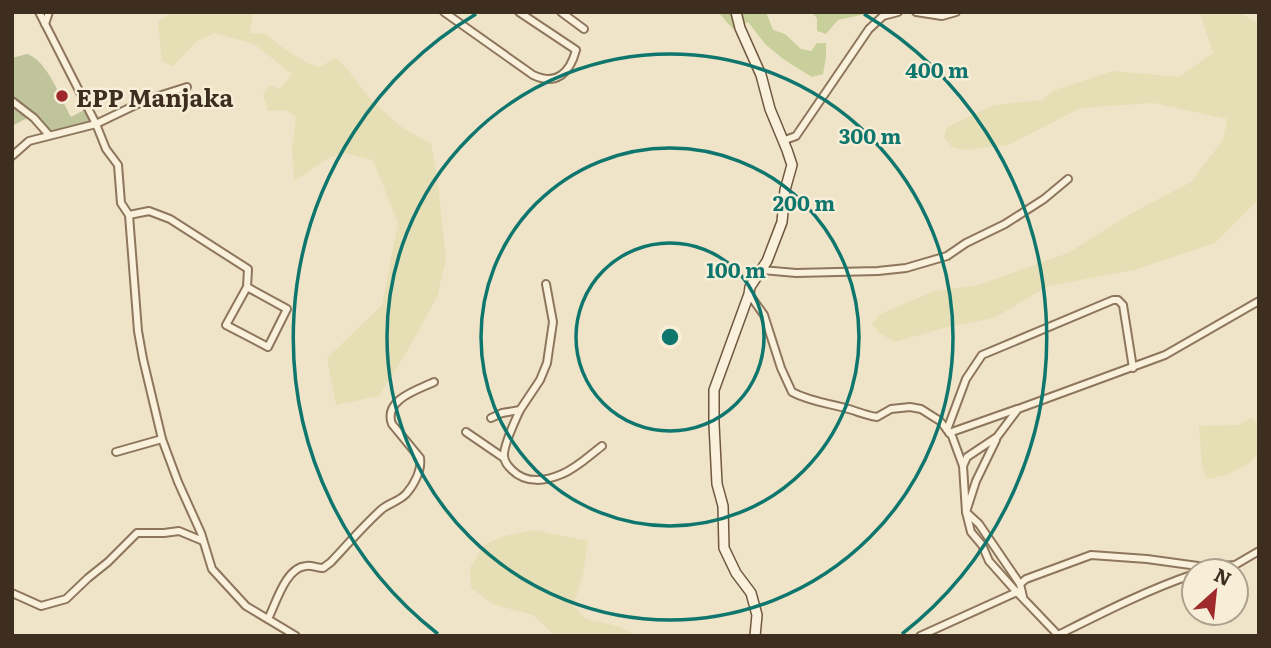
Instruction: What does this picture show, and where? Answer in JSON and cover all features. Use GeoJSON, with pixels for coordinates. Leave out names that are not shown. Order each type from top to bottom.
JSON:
{"type":"FeatureCollection","features":[{"type":"Feature","properties":{"kind":"street"},"geometry":{"type":"LineString","coordinates":[[40,12],[106,149],[118,165],[121,203],[129,215],[138,331],[143,359],[162,439],[212,569],[246,606],[296,636]]}},
{"type":"Feature","properties":{"kind":"street"},"geometry":{"type":"LineString","coordinates":[[45,24],[49,12]]}},
{"type":"Feature","properties":{"kind":"street"},"geometry":{"type":"LineString","coordinates":[[444,12],[533,75],[543,79],[555,78],[567,71],[576,50],[519,12]]}},
{"type":"Feature","properties":{"kind":"street"},"geometry":{"type":"LineString","coordinates":[[561,12],[584,29]]}},
{"type":"Feature","properties":{"kind":"street"},"geometry":{"type":"LineString","coordinates":[[736,12],[792,165],[785,190],[782,222],[767,261],[750,287],[714,390],[717,484],[723,506],[724,548],[736,573],[751,593],[757,615],[755,636]]}},
{"type":"Feature","properties":{"kind":"street"},"geometry":{"type":"LineString","coordinates":[[787,150],[785,140],[796,136],[869,29],[883,16],[898,12]]}},
{"type":"Feature","properties":{"kind":"street"},"geometry":{"type":"LineString","coordinates":[[916,12],[942,16],[956,12]]}},
{"type":"Feature","properties":{"kind":"street"},"geometry":{"type":"LineString","coordinates":[[12,156],[29,141],[96,124],[146,100],[187,87]]}},
{"type":"Feature","properties":{"kind":"street"},"geometry":{"type":"LineString","coordinates":[[12,102],[34,118],[50,135]]}},
{"type":"Feature","properties":{"kind":"street"},"geometry":{"type":"LineString","coordinates":[[761,270],[796,273],[878,271],[905,268],[947,256],[966,243],[1005,225],[1068,179]]}},
{"type":"Feature","properties":{"kind":"street"},"geometry":{"type":"LineString","coordinates":[[129,215],[149,211],[170,219],[248,270],[247,287],[226,325],[268,348],[287,309],[247,287]]}},
{"type":"Feature","properties":{"kind":"street"},"geometry":{"type":"LineString","coordinates":[[504,458],[520,410],[540,380],[547,363],[553,322],[546,284]]}},
{"type":"Feature","properties":{"kind":"street"},"geometry":{"type":"LineString","coordinates":[[749,294],[764,315],[792,393],[826,405],[848,408],[863,415],[877,417],[891,409],[910,407],[921,409],[940,421],[948,432],[963,466],[966,512],[971,532],[982,545],[989,561],[1018,588]]}},
{"type":"Feature","properties":{"kind":"street"},"geometry":{"type":"LineString","coordinates":[[948,432],[966,379],[982,355],[1113,300],[1118,300],[1123,305],[1133,368]]}},
{"type":"Feature","properties":{"kind":"street"},"geometry":{"type":"LineString","coordinates":[[948,432],[1165,355],[1259,301]]}},
{"type":"Feature","properties":{"kind":"street"},"geometry":{"type":"LineString","coordinates":[[268,619],[292,572],[308,565],[323,568],[379,512],[408,491],[418,474],[420,458],[393,424],[391,413],[402,398],[434,382]]}},
{"type":"Feature","properties":{"kind":"street"},"geometry":{"type":"LineString","coordinates":[[966,512],[976,481],[997,437],[1018,409]]}},
{"type":"Feature","properties":{"kind":"street"},"geometry":{"type":"LineString","coordinates":[[491,418],[520,410]]}},
{"type":"Feature","properties":{"kind":"street"},"geometry":{"type":"LineString","coordinates":[[466,432],[504,458],[516,475],[536,481],[565,473],[602,446]]}},
{"type":"Feature","properties":{"kind":"street"},"geometry":{"type":"LineString","coordinates":[[963,466],[967,457],[997,437]]}},
{"type":"Feature","properties":{"kind":"street"},"geometry":{"type":"LineString","coordinates":[[116,452],[162,439]]}},
{"type":"Feature","properties":{"kind":"street"},"geometry":{"type":"LineString","coordinates":[[966,512],[979,524],[1024,599],[1058,636],[1121,604],[1180,579]]}},
{"type":"Feature","properties":{"kind":"street"},"geometry":{"type":"LineString","coordinates":[[12,593],[41,606],[66,599],[137,533],[179,531],[203,541]]}},
{"type":"Feature","properties":{"kind":"street"},"geometry":{"type":"LineString","coordinates":[[920,636],[1018,588],[1026,579],[1091,555],[1147,559],[1180,565]]}},
{"type":"Feature","properties":{"kind":"shaded area"},"geometry":{"type":"Polygon","coordinates":[[[171,12],[253,12],[250,33],[265,34],[307,63],[319,67],[336,58],[370,99],[400,126],[431,144],[446,259],[437,297],[379,396],[336,405],[327,358],[382,305],[398,223],[373,160],[344,153],[327,159],[294,181],[292,148],[296,117],[285,110],[268,111],[263,94],[270,85],[280,89],[292,74],[254,44],[215,33],[197,41],[173,66],[162,62],[158,22],[171,12]]]}},
{"type":"Feature","properties":{"kind":"shaded area"},"geometry":{"type":"Polygon","coordinates":[[[1198,12],[1237,12],[1259,23],[1259,199],[1215,243],[1134,270],[1048,286],[994,318],[947,327],[895,342],[872,325],[880,314],[935,291],[979,285],[1068,253],[1132,213],[1191,182],[1223,140],[1227,119],[1153,103],[1081,108],[1008,145],[965,150],[952,147],[944,137],[947,127],[994,105],[1043,100],[1052,91],[1113,71],[1179,77],[1213,53],[1198,12]]]}},
{"type":"Feature","properties":{"kind":"shaded area"},"geometry":{"type":"Polygon","coordinates":[[[1251,418],[1259,424],[1259,451],[1250,463],[1226,475],[1207,479],[1202,466],[1199,426],[1238,425],[1251,418]]]}},
{"type":"Feature","properties":{"kind":"shaded area"},"geometry":{"type":"Polygon","coordinates":[[[534,530],[588,541],[583,575],[573,606],[586,619],[618,626],[637,636],[555,636],[533,615],[493,604],[471,588],[470,568],[485,544],[505,536],[534,530]]]}},
{"type":"Feature","properties":{"kind":"green space"},"geometry":{"type":"Polygon","coordinates":[[[718,12],[766,12],[773,30],[785,34],[801,49],[811,51],[817,43],[826,43],[823,74],[812,77],[766,45],[748,22],[733,29],[718,12]]]}},
{"type":"Feature","properties":{"kind":"green space"},"geometry":{"type":"Polygon","coordinates":[[[811,12],[874,12],[838,20],[826,34],[817,31],[817,18],[811,12]]]}},
{"type":"Feature","properties":{"kind":"green space"},"geometry":{"type":"Polygon","coordinates":[[[27,54],[47,72],[71,117],[88,108],[96,124],[49,135],[31,116],[12,126],[12,58],[27,54]]]}},
{"type":"Feature","properties":{"kind":"place","name":"EPP Manjaka"},"geometry":{"type":"Point","coordinates":[62,96]}}]}
